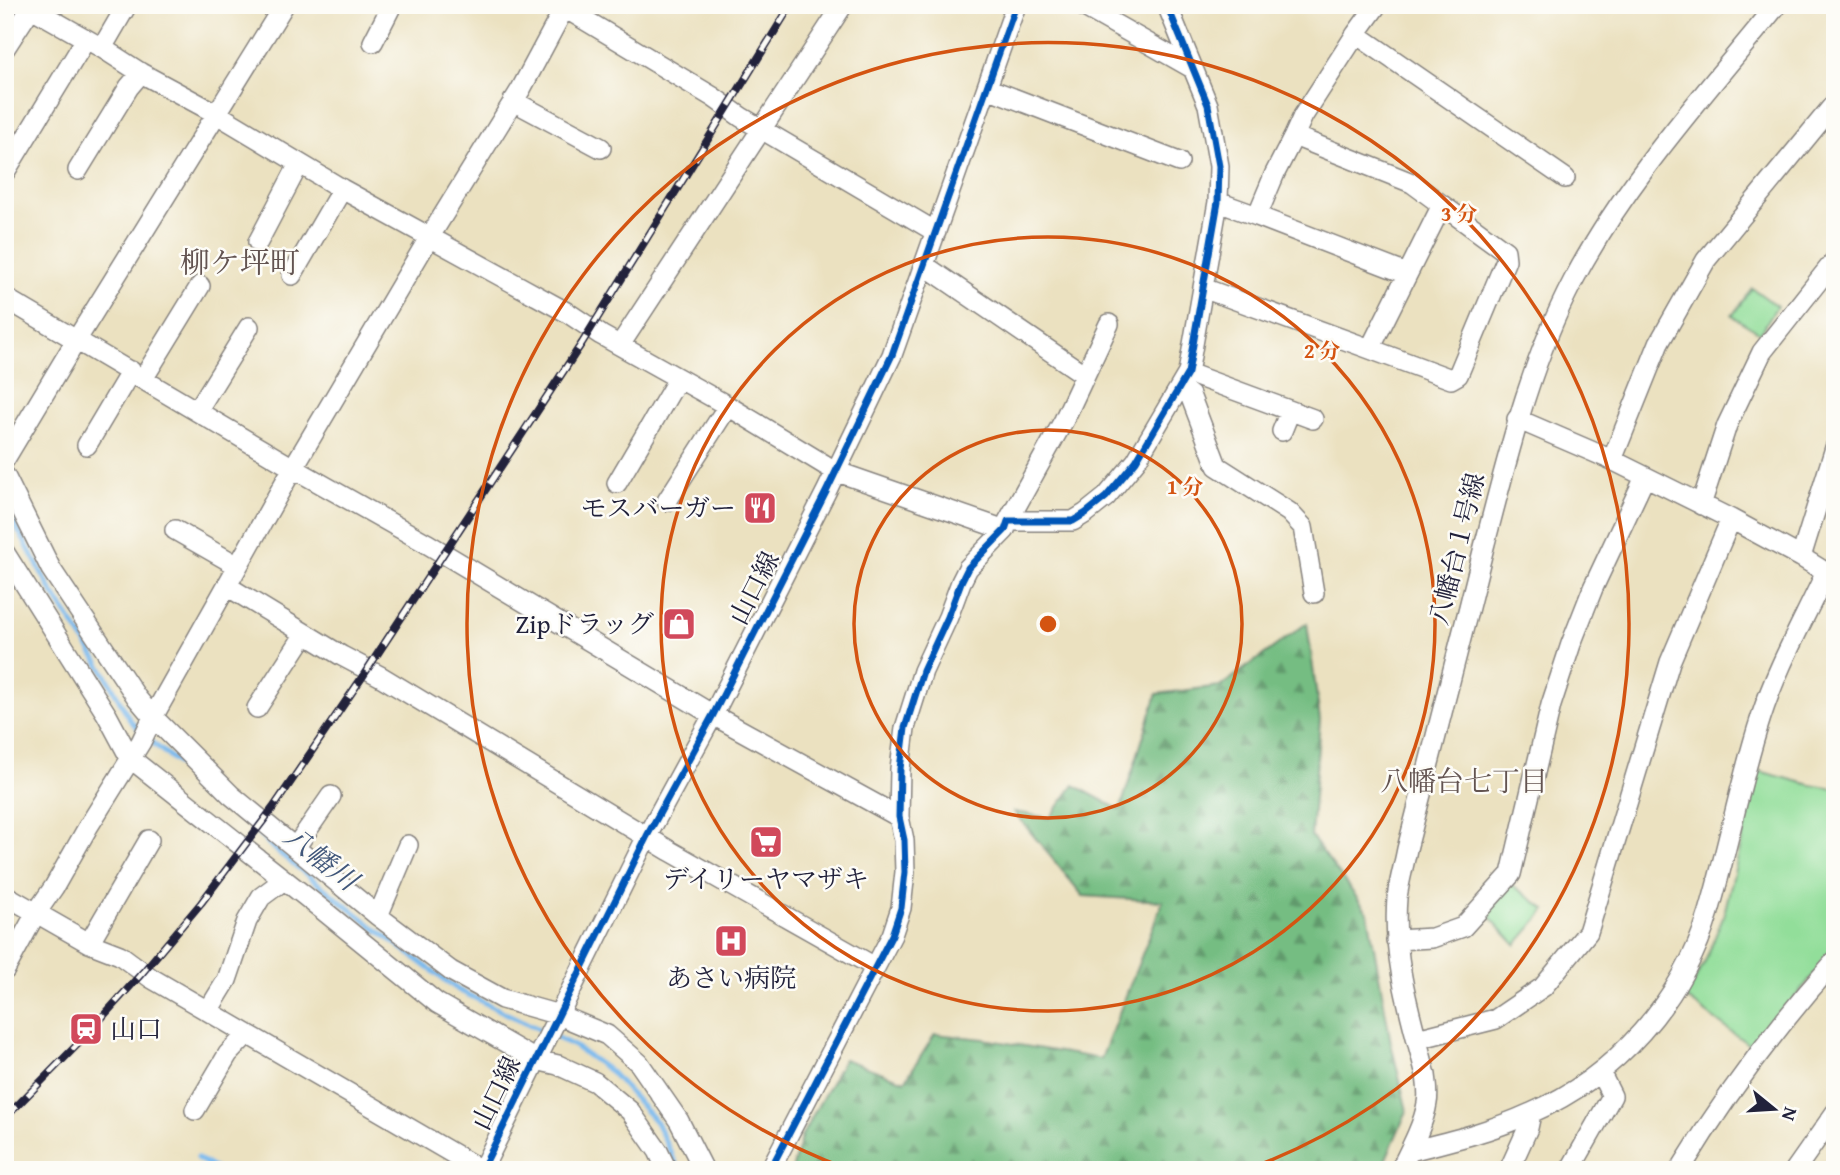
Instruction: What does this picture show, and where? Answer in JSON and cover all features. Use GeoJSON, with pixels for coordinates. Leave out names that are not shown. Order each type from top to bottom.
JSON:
{"type":"FeatureCollection","features":[{"type":"Feature","properties":{"kind":"street"},"geometry":{"type":"LineString","coordinates":[[5,172],[94,43],[127,5]]}},
{"type":"Feature","properties":{"kind":"street"},"geometry":{"type":"LineString","coordinates":[[5,458],[284,5]]}},
{"type":"Feature","properties":{"kind":"street"},"geometry":{"type":"LineString","coordinates":[[373,42],[392,5]]}},
{"type":"Feature","properties":{"kind":"street"},"geometry":{"type":"LineString","coordinates":[[621,345],[843,5]]}},
{"type":"Feature","properties":{"kind":"street","name":"山口線"},"geometry":{"type":"LineString","coordinates":[[482,1170],[647,836],[713,715],[892,355],[1017,5]]}},
{"type":"Feature","properties":{"kind":"street"},"geometry":{"type":"LineString","coordinates":[[1081,5],[1192,68]]}},
{"type":"Feature","properties":{"kind":"street"},"geometry":{"type":"LineString","coordinates":[[5,48],[39,9],[141,73],[217,114],[429,238],[568,313],[835,471],[1007,526],[1073,521],[1106,497],[1136,461],[1184,381],[1218,202],[1219,166],[1208,105],[1167,5]]}},
{"type":"Feature","properties":{"kind":"street"},"geometry":{"type":"LineString","coordinates":[[1257,216],[1303,116],[1377,5]]}},
{"type":"Feature","properties":{"kind":"street","name":"八幡台１号線"},"geometry":{"type":"LineString","coordinates":[[1400,1170],[1410,1151],[1427,1102],[1426,1075],[1401,977],[1396,940],[1398,894],[1407,849],[1517,419],[1545,342],[1571,284],[1594,243],[1661,148],[1777,5]]}},
{"type":"Feature","properties":{"kind":"street"},"geometry":{"type":"LineString","coordinates":[[5,970],[36,912],[54,887],[143,735],[293,468],[513,101],[564,6],[762,130],[936,232]]}},
{"type":"Feature","properties":{"kind":"street"},"geometry":{"type":"LineString","coordinates":[[1356,34],[1565,178]]}},
{"type":"Feature","properties":{"kind":"street"},"geometry":{"type":"LineString","coordinates":[[78,170],[141,73]]}},
{"type":"Feature","properties":{"kind":"street"},"geometry":{"type":"LineString","coordinates":[[987,88],[1179,162]]}},
{"type":"Feature","properties":{"kind":"street"},"geometry":{"type":"LineString","coordinates":[[513,101],[600,150]]}},
{"type":"Feature","properties":{"kind":"street"},"geometry":{"type":"LineString","coordinates":[[1612,460],[1659,343],[1706,260],[1835,103]]}},
{"type":"Feature","properties":{"kind":"street"},"geometry":{"type":"LineString","coordinates":[[1203,288],[1451,379],[1458,375],[1506,260],[1505,251],[1412,183],[1294,136]]}},
{"type":"Feature","properties":{"kind":"street"},"geometry":{"type":"LineString","coordinates":[[258,242],[299,164]]}},
{"type":"Feature","properties":{"kind":"street"},"geometry":{"type":"LineString","coordinates":[[292,275],[342,189]]}},
{"type":"Feature","properties":{"kind":"street"},"geometry":{"type":"LineString","coordinates":[[1218,202],[1407,274]]}},
{"type":"Feature","properties":{"kind":"street"},"geometry":{"type":"LineString","coordinates":[[1370,349],[1442,205]]}},
{"type":"Feature","properties":{"kind":"street"},"geometry":{"type":"LineString","coordinates":[[1701,505],[1727,425],[1762,352],[1835,260]]}},
{"type":"Feature","properties":{"kind":"street"},"geometry":{"type":"LineString","coordinates":[[924,265],[1085,375]]}},
{"type":"Feature","properties":{"kind":"street"},"geometry":{"type":"LineString","coordinates":[[87,445],[200,286]]}},
{"type":"Feature","properties":{"kind":"street"},"geometry":{"type":"LineString","coordinates":[[5,298],[426,543],[713,715],[899,817]]}},
{"type":"Feature","properties":{"kind":"street"},"geometry":{"type":"LineString","coordinates":[[770,1170],[892,935],[901,908],[905,872],[904,839],[899,817],[900,769],[905,728],[923,671],[968,568],[1007,526],[1063,420],[1109,324]]}},
{"type":"Feature","properties":{"kind":"street"},"geometry":{"type":"LineString","coordinates":[[197,411],[250,327]]}},
{"type":"Feature","properties":{"kind":"street"},"geometry":{"type":"LineString","coordinates":[[627,476],[678,379]]}},
{"type":"Feature","properties":{"kind":"street"},"geometry":{"type":"LineString","coordinates":[[1184,381],[1313,419]]}},
{"type":"Feature","properties":{"kind":"street"},"geometry":{"type":"LineString","coordinates":[[1184,381],[1217,466],[1289,512],[1303,527],[1314,593]]}},
{"type":"Feature","properties":{"kind":"street"},"geometry":{"type":"LineString","coordinates":[[676,494],[727,406]]}},
{"type":"Feature","properties":{"kind":"street"},"geometry":{"type":"LineString","coordinates":[[1282,432],[1290,411]]}},
{"type":"Feature","properties":{"kind":"street"},"geometry":{"type":"LineString","coordinates":[[1410,1151],[1460,1139],[1531,1114],[1575,1090],[1600,1072],[1636,1039],[1651,1021],[1693,955],[1708,914],[1762,715],[1782,667],[1830,575],[1731,519],[1612,460],[1517,419]]}},
{"type":"Feature","properties":{"kind":"street"},"geometry":{"type":"LineString","coordinates":[[1801,557],[1835,448]]}},
{"type":"Feature","properties":{"kind":"street"},"geometry":{"type":"LineString","coordinates":[[5,475],[51,569],[137,698],[143,735],[285,880],[437,1003],[595,1083],[630,1111],[658,1151],[667,1170]]}},
{"type":"Feature","properties":{"kind":"street"},"geometry":{"type":"LineString","coordinates":[[1396,940],[1432,938],[1463,927],[1511,874],[1552,705],[1572,644],[1593,588],[1645,477]]}},
{"type":"Feature","properties":{"kind":"street"},"geometry":{"type":"LineString","coordinates":[[1417,1039],[1496,1019],[1543,987],[1588,932],[1670,662],[1731,519]]}},
{"type":"Feature","properties":{"kind":"street"},"geometry":{"type":"LineString","coordinates":[[175,530],[238,566]]}},
{"type":"Feature","properties":{"kind":"street"},"geometry":{"type":"LineString","coordinates":[[5,553],[107,715],[143,735],[231,794],[377,916],[451,971],[502,999],[607,1035],[639,1063],[679,1121],[704,1170]]}},
{"type":"Feature","properties":{"kind":"street"},"geometry":{"type":"LineString","coordinates":[[227,586],[647,836],[875,967]]}},
{"type":"Feature","properties":{"kind":"street"},"geometry":{"type":"LineString","coordinates":[[257,708],[305,634]]}},
{"type":"Feature","properties":{"kind":"street"},"geometry":{"type":"LineString","coordinates":[[295,848],[331,796]]}},
{"type":"Feature","properties":{"kind":"street"},"geometry":{"type":"LineString","coordinates":[[89,943],[149,840]]}},
{"type":"Feature","properties":{"kind":"street"},"geometry":{"type":"LineString","coordinates":[[377,916],[408,845]]}},
{"type":"Feature","properties":{"kind":"street"},"geometry":{"type":"LineString","coordinates":[[208,1011],[227,981],[247,921],[261,897],[285,880]]}},
{"type":"Feature","properties":{"kind":"street"},"geometry":{"type":"LineString","coordinates":[[5,895],[89,943],[120,955],[151,978],[482,1170]]}},
{"type":"Feature","properties":{"kind":"street"},"geometry":{"type":"LineString","coordinates":[[1680,1170],[1758,1055],[1835,961]]}},
{"type":"Feature","properties":{"kind":"street"},"geometry":{"type":"LineString","coordinates":[[195,1110],[228,1054],[247,1034]]}},
{"type":"Feature","properties":{"kind":"street"},"geometry":{"type":"LineString","coordinates":[[1570,1170],[1612,1096],[1600,1072]]}},
{"type":"Feature","properties":{"kind":"street"},"geometry":{"type":"LineString","coordinates":[[1795,1170],[1835,1113]]}},
{"type":"Feature","properties":{"kind":"street"},"geometry":{"type":"LineString","coordinates":[[1509,1170],[1528,1128],[1531,1114]]}},
{"type":"Feature","properties":{"kind":"green space"},"geometry":{"type":"Polygon","coordinates":[[[1752,288],[1777,306],[1760,333],[1732,316],[1752,288]]]}},
{"type":"Feature","properties":{"kind":"green space"},"geometry":{"type":"Polygon","coordinates":[[[1307,623],[1320,720],[1311,836],[1368,913],[1391,1043],[1407,1111],[1381,1170],[792,1170],[802,1135],[844,1059],[905,1081],[935,1034],[984,1039],[1101,1059],[1163,901],[1083,896],[1014,812],[1050,818],[1074,785],[1120,810],[1157,694],[1221,686],[1307,623]]]}},
{"type":"Feature","properties":{"kind":"green space"},"geometry":{"type":"Polygon","coordinates":[[[1759,771],[1835,789],[1835,949],[1753,1048],[1685,997],[1705,962],[1724,914],[1759,771]]]}},
{"type":"Feature","properties":{"kind":"green space"},"geometry":{"type":"Polygon","coordinates":[[[1511,884],[1546,910],[1516,945],[1487,914],[1511,884]]]}},
{"type":"Feature","properties":{"kind":"waterway","name":"八幡川"},"geometry":{"type":"LineString","coordinates":[[5,506],[51,590],[105,673],[130,720],[142,732]]}},
{"type":"Feature","properties":{"kind":"waterway","name":"八幡川"},"geometry":{"type":"LineString","coordinates":[[148,739],[227,804]]}},
{"type":"Feature","properties":{"kind":"waterway","name":"八幡川"},"geometry":{"type":"LineString","coordinates":[[235,810],[274,849],[458,990],[574,1046],[611,1072],[656,1122],[679,1170]]}},
{"type":"Feature","properties":{"kind":"waterway"},"geometry":{"type":"LineString","coordinates":[[197,1158],[217,1170]]}},
{"type":"Feature","properties":{"kind":"railway"},"geometry":{"type":"LineString","coordinates":[[5,1118],[78,1044],[143,972],[201,903],[273,808],[582,343],[791,5]]}},
{"type":"Feature","properties":{"kind":"cycle path"},"geometry":{"type":"LineString","coordinates":[[482,1170],[647,836],[713,715],[892,355],[1016,5]]}},
{"type":"Feature","properties":{"kind":"cycle path"},"geometry":{"type":"LineString","coordinates":[[770,1170],[892,935],[901,908],[905,872],[904,840],[899,817],[900,769],[905,728],[923,671],[968,568],[1005,530],[1008,521],[1073,521],[1106,497],[1136,461],[1188,373],[1218,202],[1219,166],[1208,105],[1167,5]]}},
{"type":"Feature","properties":{"kind":"place","name":"モスバーガー"},"geometry":{"type":"Point","coordinates":[760,508]}},
{"type":"Feature","properties":{"kind":"place","name":"Zipドラッグ"},"geometry":{"type":"Point","coordinates":[679,624]}},
{"type":"Feature","properties":{"kind":"place","name":"デイリーヤマザキ"},"geometry":{"type":"Point","coordinates":[766,842]}},
{"type":"Feature","properties":{"kind":"place","name":"あさい病院"},"geometry":{"type":"Point","coordinates":[731,941]}},
{"type":"Feature","properties":{"kind":"place","name":"山口"},"geometry":{"type":"Point","coordinates":[86,1029]}},
{"type":"Feature","properties":{"kind":"district","name":"柳ケ坪町"},"geometry":{"type":"Point","coordinates":[240,263]}},
{"type":"Feature","properties":{"kind":"district","name":"八幡台七丁目"},"geometry":{"type":"Point","coordinates":[1464,781]}}]}
